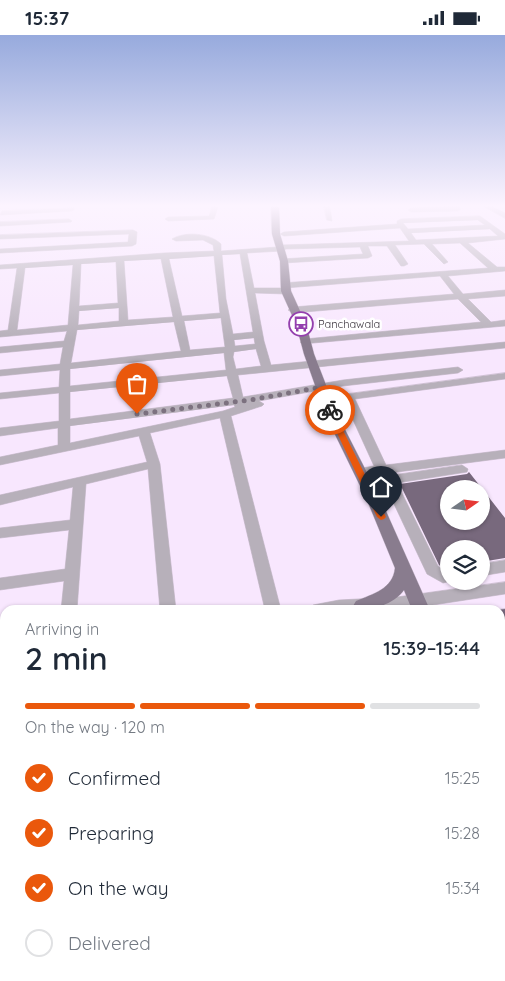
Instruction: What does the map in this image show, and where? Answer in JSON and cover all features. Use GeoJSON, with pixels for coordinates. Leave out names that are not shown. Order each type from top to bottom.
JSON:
{"type":"FeatureCollection","features":[{"type":"Feature","properties":{"kind":"main road"},"geometry":{"type":"LineString","coordinates":[[282,252],[286,288],[293,310],[301,324],[305,342],[332,416],[363,477],[420,605]]}},
{"type":"Feature","properties":{"kind":"main road"},"geometry":{"type":"LineString","coordinates":[[366,605],[394,592],[400,585],[403,576],[403,566]]}},
{"type":"Feature","properties":{"kind":"street"},"geometry":{"type":"LineString","coordinates":[[0,267],[239,251]]}},
{"type":"Feature","properties":{"kind":"street"},"geometry":{"type":"LineString","coordinates":[[243,251],[259,340],[267,369]]}},
{"type":"Feature","properties":{"kind":"street"},"geometry":{"type":"LineString","coordinates":[[249,251],[368,256],[366,251]]}},
{"type":"Feature","properties":{"kind":"street"},"geometry":{"type":"LineString","coordinates":[[282,252],[289,251]]}},
{"type":"Feature","properties":{"kind":"street"},"geometry":{"type":"LineString","coordinates":[[395,251],[404,264]]}},
{"type":"Feature","properties":{"kind":"street"},"geometry":{"type":"LineString","coordinates":[[434,251],[444,262]]}},
{"type":"Feature","properties":{"kind":"street"},"geometry":{"type":"LineString","coordinates":[[474,251],[495,270]]}},
{"type":"Feature","properties":{"kind":"street"},"geometry":{"type":"LineString","coordinates":[[216,252],[230,349],[228,357],[239,406]]}},
{"type":"Feature","properties":{"kind":"street"},"geometry":{"type":"LineString","coordinates":[[164,255],[186,353]]}},
{"type":"Feature","properties":{"kind":"street"},"geometry":{"type":"LineString","coordinates":[[120,259],[124,323]]}},
{"type":"Feature","properties":{"kind":"street"},"geometry":{"type":"LineString","coordinates":[[64,447],[66,366],[68,344],[73,328],[77,262]]}},
{"type":"Feature","properties":{"kind":"street"},"geometry":{"type":"LineString","coordinates":[[12,333],[21,266]]}},
{"type":"Feature","properties":{"kind":"street"},"geometry":{"type":"LineString","coordinates":[[250,290],[505,269]]}},
{"type":"Feature","properties":{"kind":"street"},"geometry":{"type":"LineString","coordinates":[[443,274],[489,325]]}},
{"type":"Feature","properties":{"kind":"street"},"geometry":{"type":"LineString","coordinates":[[293,310],[460,295],[505,293]]}},
{"type":"Feature","properties":{"kind":"street"},"geometry":{"type":"LineString","coordinates":[[74,309],[123,305]]}},
{"type":"Feature","properties":{"kind":"street"},"geometry":{"type":"LineString","coordinates":[[0,334],[225,315]]}},
{"type":"Feature","properties":{"kind":"street"},"geometry":{"type":"LineString","coordinates":[[0,396],[313,364],[371,347],[505,323]]}},
{"type":"Feature","properties":{"kind":"street"},"geometry":{"type":"LineString","coordinates":[[228,337],[259,340]]}},
{"type":"Feature","properties":{"kind":"street"},"geometry":{"type":"LineString","coordinates":[[0,373],[230,349],[259,340]]}},
{"type":"Feature","properties":{"kind":"street"},"geometry":{"type":"LineString","coordinates":[[305,342],[371,347],[505,345]]}},
{"type":"Feature","properties":{"kind":"street"},"geometry":{"type":"LineString","coordinates":[[0,350],[68,344]]}},
{"type":"Feature","properties":{"kind":"street"},"geometry":{"type":"LineString","coordinates":[[0,433],[64,423],[256,406],[262,398],[322,387],[458,370]]}},
{"type":"Feature","properties":{"kind":"street"},"geometry":{"type":"LineString","coordinates":[[440,575],[432,570],[349,398],[351,396],[505,375]]}},
{"type":"Feature","properties":{"kind":"street"},"geometry":{"type":"LineString","coordinates":[[0,461],[225,414],[239,406]]}},
{"type":"Feature","properties":{"kind":"street"},"geometry":{"type":"LineString","coordinates":[[225,414],[272,605]]}},
{"type":"Feature","properties":{"kind":"street"},"geometry":{"type":"LineString","coordinates":[[144,431],[154,464],[168,605]]}},
{"type":"Feature","properties":{"kind":"street"},"geometry":{"type":"LineString","coordinates":[[386,475],[505,454]]}},
{"type":"Feature","properties":{"kind":"street"},"geometry":{"type":"LineString","coordinates":[[363,477],[505,463]]}},
{"type":"Feature","properties":{"kind":"street"},"geometry":{"type":"LineString","coordinates":[[0,500],[154,464]]}},
{"type":"Feature","properties":{"kind":"street"},"geometry":{"type":"LineString","coordinates":[[69,605],[80,482]]}},
{"type":"Feature","properties":{"kind":"street"},"geometry":{"type":"LineString","coordinates":[[0,533],[76,524]]}},
{"type":"Feature","properties":{"kind":"street"},"geometry":{"type":"LineString","coordinates":[[490,568],[505,566]]}},
{"type":"Feature","properties":{"kind":"street"},"geometry":{"type":"LineString","coordinates":[[0,584],[71,574]]}},
{"type":"Feature","properties":{"kind":"street"},"geometry":{"type":"LineString","coordinates":[[425,605],[505,588]]}},
{"type":"Feature","properties":{"kind":"building"},"geometry":{"type":"Polygon","coordinates":[[[469,472],[475,480],[440,480],[440,530],[490,530],[490,499],[505,518],[505,558],[490,560],[490,540],[440,540],[439,565],[400,484],[467,474],[469,472]]]}},
{"type":"Feature","properties":{"kind":"way so far"},"geometry":{"type":"LineString","coordinates":[[137,414],[250,400],[322,387],[330,410]]}},
{"type":"Feature","properties":{"kind":"place","name":"Panchawala"},"geometry":{"type":"Point","coordinates":[301,324]}},
{"type":"Feature","properties":{"kind":"route"},"geometry":{"type":"LineString","coordinates":[[330,410],[381,517]]}}]}
